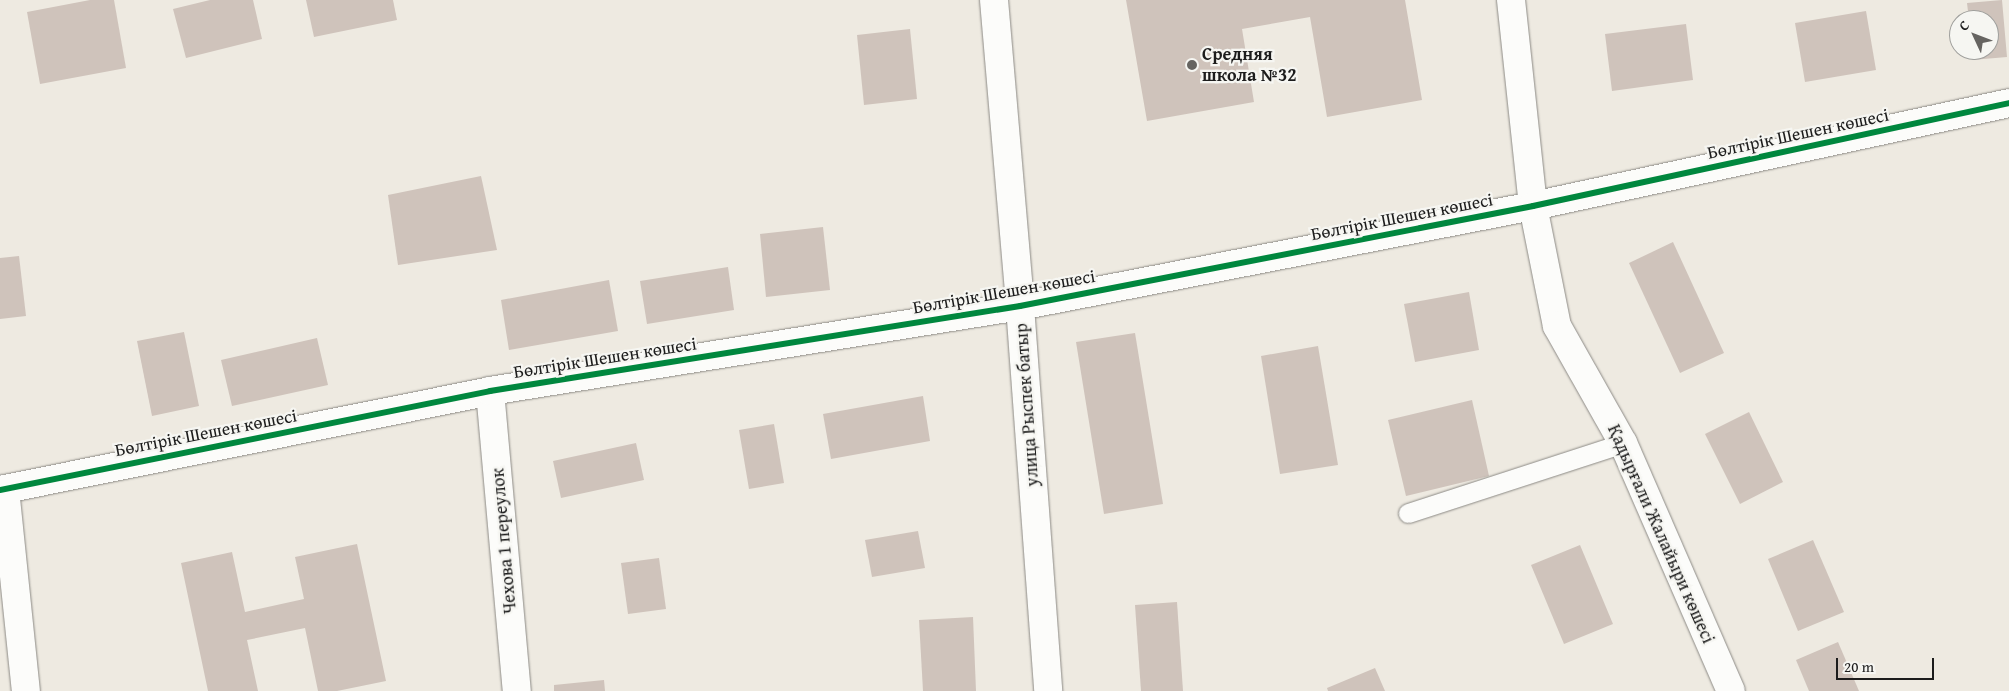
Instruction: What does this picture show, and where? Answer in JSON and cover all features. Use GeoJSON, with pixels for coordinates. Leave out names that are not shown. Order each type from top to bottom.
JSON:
{"type":"FeatureCollection","features":[{"type":"Feature","properties":{"kind":"street","name":"улица Рыспек батыр"},"geometry":{"type":"LineString","coordinates":[[994,0],[1020,306],[1048,691]]}},
{"type":"Feature","properties":{"kind":"street","name":"Қадырғали Жалайыри көшесі"},"geometry":{"type":"LineString","coordinates":[[1511,0],[1533,206],[1557,326],[1624,443],[1731,691]]}},
{"type":"Feature","properties":{"kind":"street","name":"Бөлтірік Шешен көшесі"},"geometry":{"type":"LineString","coordinates":[[3,489],[490,392],[1020,306],[1533,206],[2009,103]]}},
{"type":"Feature","properties":{"kind":"street","name":"Чехова 1 переулок"},"geometry":{"type":"LineString","coordinates":[[490,392],[518,691]]}},
{"type":"Feature","properties":{"kind":"street"},"geometry":{"type":"LineString","coordinates":[[3,489],[26,691]]}},
{"type":"Feature","properties":{"kind":"lane"},"geometry":{"type":"LineString","coordinates":[[1408,513],[1624,443]]}},
{"type":"Feature","properties":{"kind":"building"},"geometry":{"type":"Polygon","coordinates":[[[90,0],[114,0],[126,68],[40,84],[27,12],[90,0]]]}},
{"type":"Feature","properties":{"kind":"building"},"geometry":{"type":"Polygon","coordinates":[[[210,0],[253,0],[262,39],[186,58],[173,9],[210,0]]]}},
{"type":"Feature","properties":{"kind":"building"},"geometry":{"type":"Polygon","coordinates":[[[306,0],[393,0],[397,20],[314,37],[306,0]]]}},
{"type":"Feature","properties":{"kind":"building","name":"Средняя школа №32"},"geometry":{"type":"Polygon","coordinates":[[[1126,0],[1405,0],[1422,100],[1327,117],[1310,17],[1242,29],[1254,102],[1147,121],[1126,0]]]}},
{"type":"Feature","properties":{"kind":"building"},"geometry":{"type":"Polygon","coordinates":[[[2002,0],[2007,57],[1999,58],[1999,10],[1968,10],[1967,3],[2002,0]]]}},
{"type":"Feature","properties":{"kind":"building"},"geometry":{"type":"Polygon","coordinates":[[[1866,11],[1876,70],[1805,82],[1795,23],[1866,11]]]}},
{"type":"Feature","properties":{"kind":"building"},"geometry":{"type":"Polygon","coordinates":[[[1686,24],[1693,80],[1612,91],[1605,34],[1686,24]]]}},
{"type":"Feature","properties":{"kind":"building"},"geometry":{"type":"Polygon","coordinates":[[[910,29],[917,99],[864,105],[857,35],[910,29]]]}},
{"type":"Feature","properties":{"kind":"building"},"geometry":{"type":"Polygon","coordinates":[[[481,176],[497,250],[398,265],[388,195],[481,176]]]}},
{"type":"Feature","properties":{"kind":"building"},"geometry":{"type":"Polygon","coordinates":[[[823,227],[830,290],[766,297],[760,234],[823,227]]]}},
{"type":"Feature","properties":{"kind":"building"},"geometry":{"type":"Polygon","coordinates":[[[1673,242],[1724,353],[1680,373],[1629,263],[1673,242]]]}},
{"type":"Feature","properties":{"kind":"building"},"geometry":{"type":"Polygon","coordinates":[[[19,256],[26,316],[0,319],[0,258],[19,256]]]}},
{"type":"Feature","properties":{"kind":"building"},"geometry":{"type":"Polygon","coordinates":[[[728,267],[734,310],[647,324],[640,281],[728,267]]]}},
{"type":"Feature","properties":{"kind":"building"},"geometry":{"type":"Polygon","coordinates":[[[609,280],[618,331],[509,350],[501,300],[609,280]]]}},
{"type":"Feature","properties":{"kind":"building"},"geometry":{"type":"Polygon","coordinates":[[[1469,292],[1479,350],[1415,362],[1404,304],[1469,292]]]}},
{"type":"Feature","properties":{"kind":"building"},"geometry":{"type":"Polygon","coordinates":[[[184,332],[199,406],[152,416],[137,341],[184,332]]]}},
{"type":"Feature","properties":{"kind":"building"},"geometry":{"type":"Polygon","coordinates":[[[1135,333],[1163,504],[1104,514],[1076,342],[1135,333]]]}},
{"type":"Feature","properties":{"kind":"building"},"geometry":{"type":"Polygon","coordinates":[[[317,338],[328,385],[232,406],[221,360],[317,338]]]}},
{"type":"Feature","properties":{"kind":"building"},"geometry":{"type":"Polygon","coordinates":[[[1318,346],[1338,465],[1280,474],[1261,356],[1318,346]]]}},
{"type":"Feature","properties":{"kind":"building"},"geometry":{"type":"Polygon","coordinates":[[[923,396],[930,441],[831,459],[823,414],[923,396]]]}},
{"type":"Feature","properties":{"kind":"building"},"geometry":{"type":"Polygon","coordinates":[[[1472,400],[1489,476],[1406,496],[1388,420],[1472,400]]]}},
{"type":"Feature","properties":{"kind":"building"},"geometry":{"type":"Polygon","coordinates":[[[1749,412],[1783,482],[1740,504],[1705,434],[1749,412]]]}},
{"type":"Feature","properties":{"kind":"building"},"geometry":{"type":"Polygon","coordinates":[[[774,424],[784,483],[749,489],[739,430],[774,424]]]}},
{"type":"Feature","properties":{"kind":"building"},"geometry":{"type":"Polygon","coordinates":[[[636,443],[644,480],[561,498],[553,461],[636,443]]]}},
{"type":"Feature","properties":{"kind":"building"},"geometry":{"type":"Polygon","coordinates":[[[918,531],[925,568],[872,577],[865,540],[918,531]]]}},
{"type":"Feature","properties":{"kind":"building"},"geometry":{"type":"Polygon","coordinates":[[[1813,540],[1844,612],[1798,631],[1768,559],[1813,540]]]}},
{"type":"Feature","properties":{"kind":"building"},"geometry":{"type":"Polygon","coordinates":[[[357,544],[386,681],[337,691],[318,691],[305,628],[247,640],[258,691],[208,691],[181,563],[232,552],[245,612],[304,599],[295,557],[357,544]]]}},
{"type":"Feature","properties":{"kind":"building"},"geometry":{"type":"Polygon","coordinates":[[[1580,545],[1613,624],[1564,644],[1531,565],[1580,545]]]}},
{"type":"Feature","properties":{"kind":"building"},"geometry":{"type":"Polygon","coordinates":[[[659,558],[666,609],[628,614],[621,563],[659,558]]]}},
{"type":"Feature","properties":{"kind":"building"},"geometry":{"type":"Polygon","coordinates":[[[1177,602],[1183,691],[1141,691],[1135,605],[1177,602]]]}},
{"type":"Feature","properties":{"kind":"building"},"geometry":{"type":"Polygon","coordinates":[[[973,617],[976,691],[923,691],[919,620],[973,617]]]}},
{"type":"Feature","properties":{"kind":"building"},"geometry":{"type":"Polygon","coordinates":[[[1838,642],[1859,691],[1809,691],[1796,660],[1838,642]]]}},
{"type":"Feature","properties":{"kind":"building"},"geometry":{"type":"Polygon","coordinates":[[[1375,668],[1385,691],[1328,691],[1327,688],[1375,668]]]}},
{"type":"Feature","properties":{"kind":"building"},"geometry":{"type":"Polygon","coordinates":[[[604,680],[605,691],[554,691],[554,685],[604,680]]]}},
{"type":"Feature","properties":{"kind":"cycle path"},"geometry":{"type":"LineString","coordinates":[[0,490],[490,391],[1020,306],[1533,206],[2009,103]]}},
{"type":"Feature","properties":{"kind":"place","name":"Средняя школа №32"},"geometry":{"type":"Point","coordinates":[1192,65]}}]}
